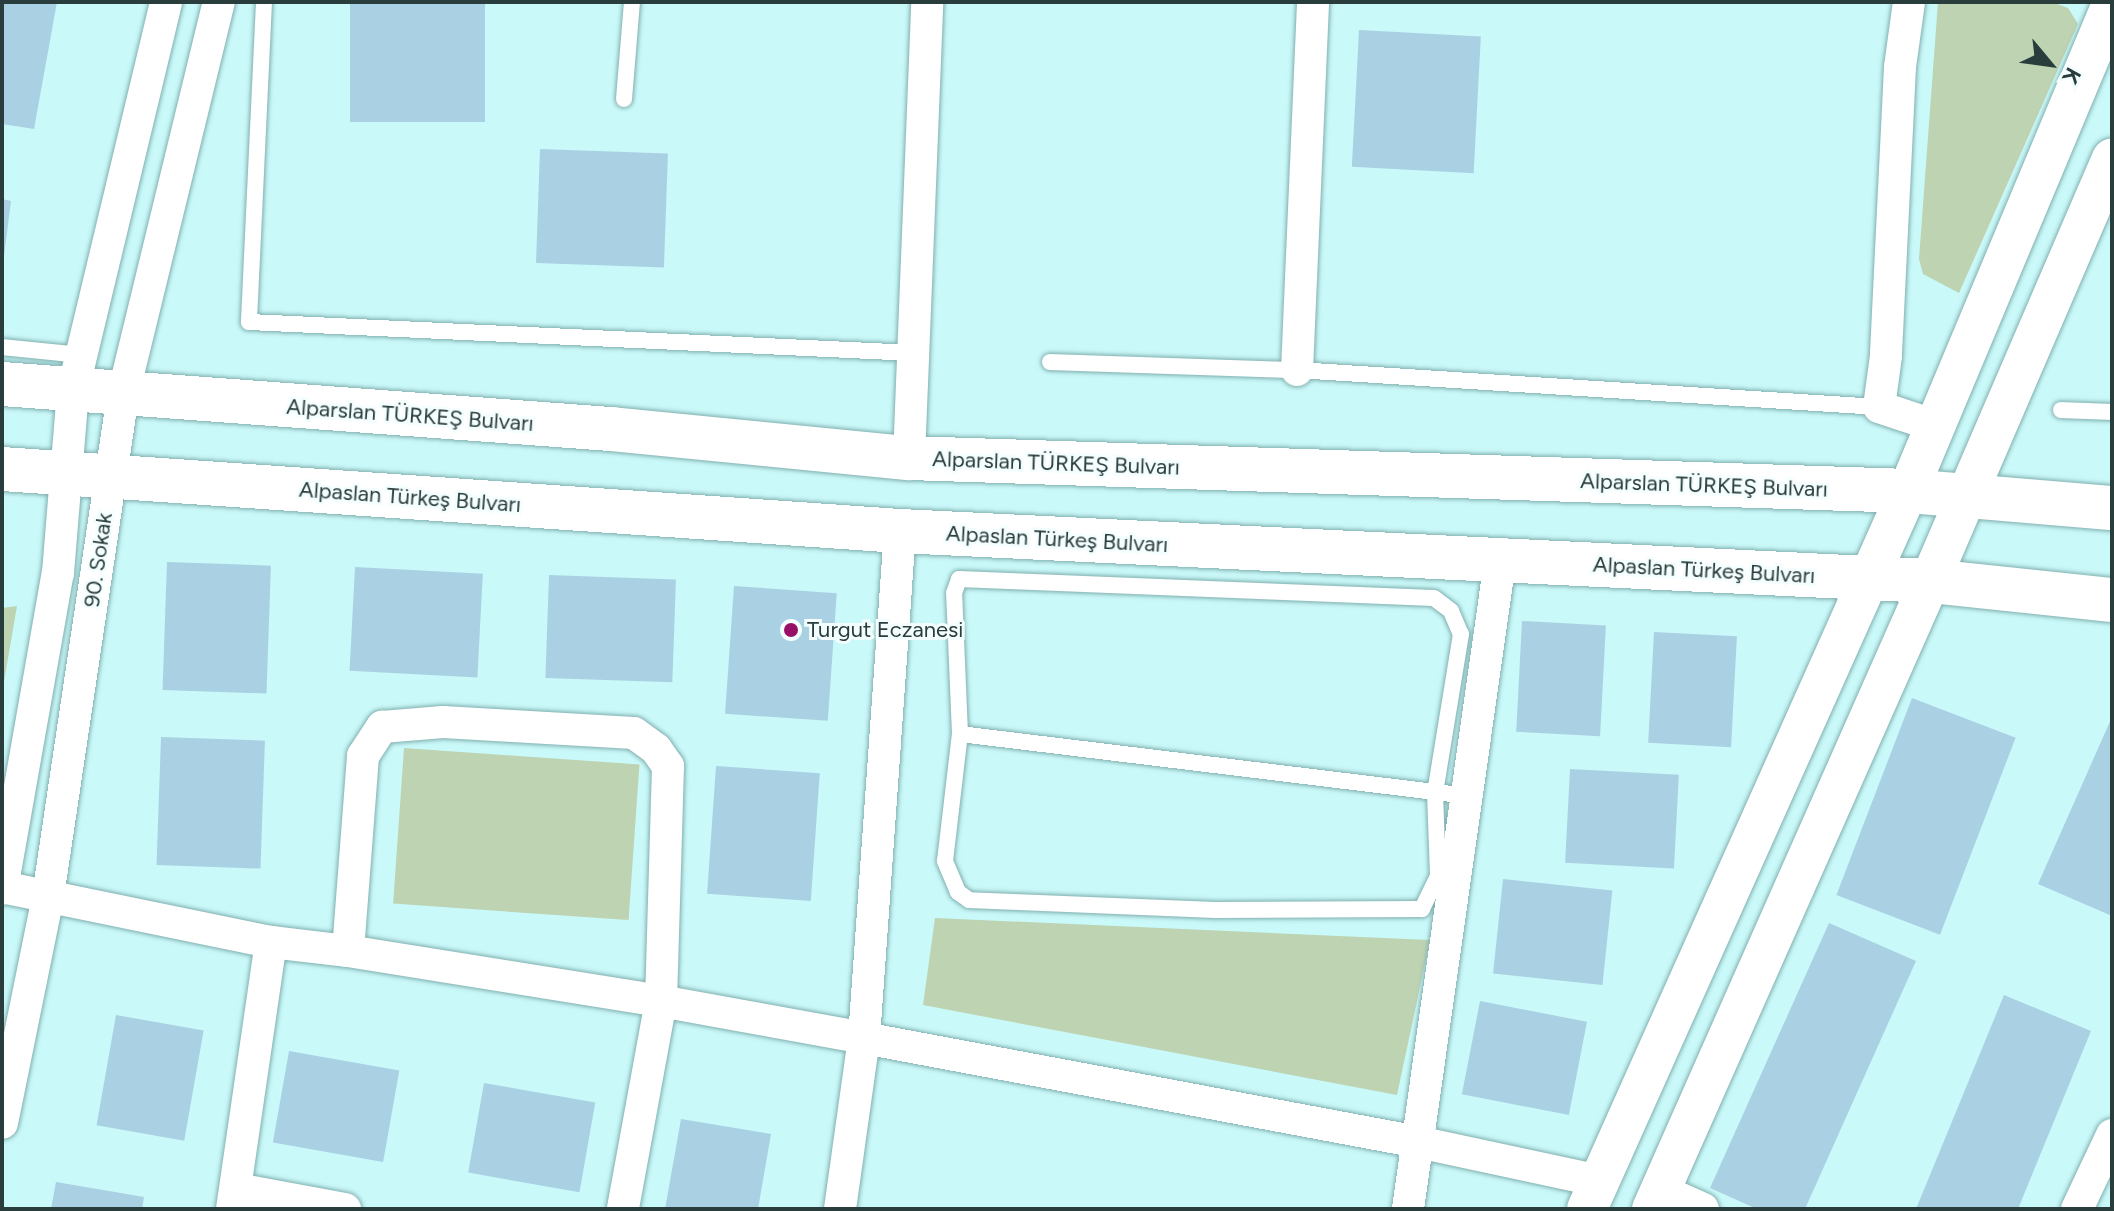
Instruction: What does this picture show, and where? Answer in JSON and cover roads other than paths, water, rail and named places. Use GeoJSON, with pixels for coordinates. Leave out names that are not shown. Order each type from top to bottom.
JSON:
{"type":"FeatureCollection","features":[{"type":"Feature","properties":{"kind":"main road","name":"Alparslan TÜRKEŞ Bulvarı"},"geometry":{"type":"LineString","coordinates":[[2,384],[77,373],[123,395],[611,429],[909,458],[1908,491],[2112,508]]}},
{"type":"Feature","properties":{"kind":"main road","name":"Alpaslan Türkeş Bulvarı"},"geometry":{"type":"LineString","coordinates":[[2,469],[900,531],[1930,581],[2112,600]]}},
{"type":"Feature","properties":{"kind":"street","name":"90. Sokak"},"geometry":{"type":"LineString","coordinates":[[2,888],[58,573],[65,473],[77,373],[166,2]]}},
{"type":"Feature","properties":{"kind":"street","name":"90. Sokak"},"geometry":{"type":"LineString","coordinates":[[2,1123],[48,896],[123,395],[219,2]]}},
{"type":"Feature","properties":{"kind":"street"},"geometry":{"type":"LineString","coordinates":[[909,458],[927,2]]}},
{"type":"Feature","properties":{"kind":"street"},"geometry":{"type":"LineString","coordinates":[[1297,370],[1313,2]]}},
{"type":"Feature","properties":{"kind":"street"},"geometry":{"type":"LineString","coordinates":[[1909,2],[1900,67],[1886,356],[1879,407],[1936,426]]}},
{"type":"Feature","properties":{"kind":"street"},"geometry":{"type":"LineString","coordinates":[[2,888],[271,942],[348,951],[661,1001],[1418,1142],[1594,1195],[1908,491],[2112,4]]}},
{"type":"Feature","properties":{"kind":"street"},"geometry":{"type":"LineString","coordinates":[[1703,1209],[1656,1199],[1930,581],[2112,159]]}},
{"type":"Feature","properties":{"kind":"street"},"geometry":{"type":"LineString","coordinates":[[840,1209],[864,1038],[900,531]]}},
{"type":"Feature","properties":{"kind":"street"},"geometry":{"type":"LineString","coordinates":[[1408,1209],[1500,561]]}},
{"type":"Feature","properties":{"kind":"street"},"geometry":{"type":"LineString","coordinates":[[348,951],[363,756],[382,727],[443,722],[634,733],[656,749],[668,766],[661,1001],[623,1209]]}},
{"type":"Feature","properties":{"kind":"street"},"geometry":{"type":"LineString","coordinates":[[271,942],[234,1199],[345,1209]]}},
{"type":"Feature","properties":{"kind":"street"},"geometry":{"type":"LineString","coordinates":[[2077,1209],[2112,1135]]}},
{"type":"Feature","properties":{"kind":"lane"},"geometry":{"type":"LineString","coordinates":[[264,2],[249,322],[913,353]]}},
{"type":"Feature","properties":{"kind":"lane"},"geometry":{"type":"LineString","coordinates":[[624,99],[632,2]]}},
{"type":"Feature","properties":{"kind":"lane"},"geometry":{"type":"LineString","coordinates":[[2,347],[77,373]]}},
{"type":"Feature","properties":{"kind":"lane"},"geometry":{"type":"LineString","coordinates":[[1050,362],[1297,370],[1879,407]]}},
{"type":"Feature","properties":{"kind":"lane"},"geometry":{"type":"LineString","coordinates":[[2061,410],[2112,412]]}},
{"type":"Feature","properties":{"kind":"lane"},"geometry":{"type":"LineString","coordinates":[[959,579],[1434,598],[1451,611],[1461,634],[1435,793],[1438,876],[1422,909],[1215,910],[969,900],[958,892],[945,861],[960,734],[954,593],[959,579]]}},
{"type":"Feature","properties":{"kind":"lane"},"geometry":{"type":"LineString","coordinates":[[960,734],[1468,796]]}},
{"type":"Feature","properties":{"kind":"place","name":"Turgut Eczanesi"},"geometry":{"type":"Point","coordinates":[791,630]}}]}
